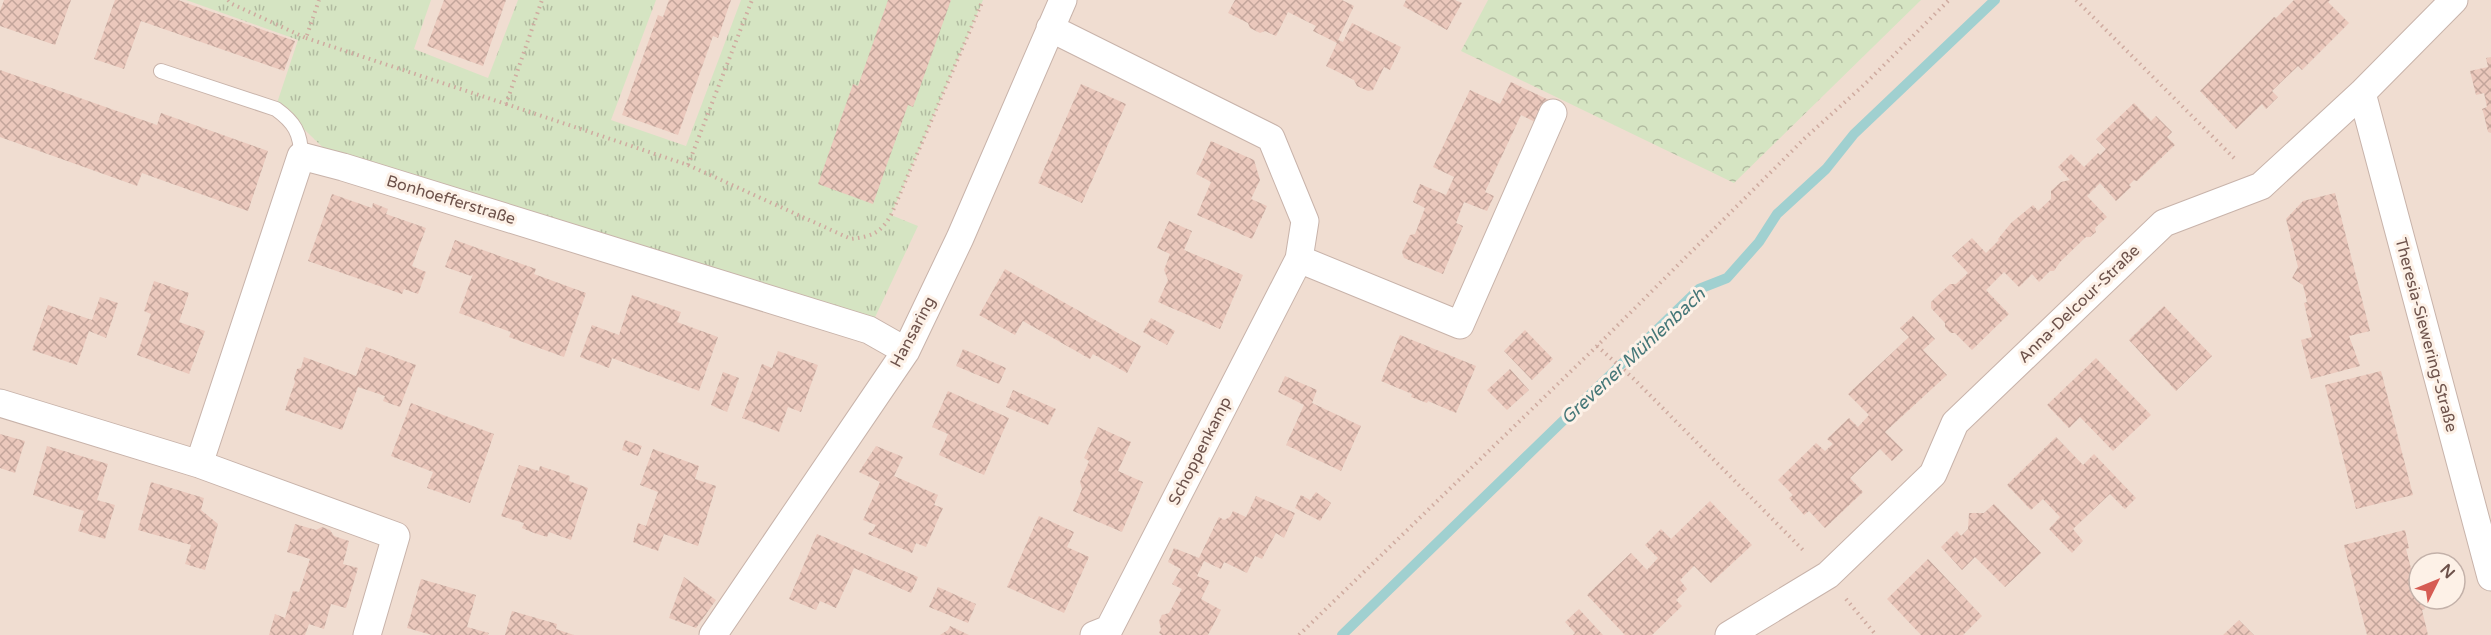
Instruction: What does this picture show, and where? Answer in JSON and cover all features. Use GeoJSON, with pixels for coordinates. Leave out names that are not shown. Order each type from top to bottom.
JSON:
{"type":"FeatureCollection","features":[{"type":"Feature","properties":{"kind":"street","name":"Hansaring"},"geometry":{"type":"LineString","coordinates":[[713,635],[906,351],[960,238],[1063,0]]}},
{"type":"Feature","properties":{"kind":"street","name":"Anna-Delcour-Straße"},"geometry":{"type":"LineString","coordinates":[[1729,635],[1828,575],[1933,474],[1955,423],[2164,224],[2261,186],[2362,93],[2454,0]]}},
{"type":"Feature","properties":{"kind":"street","name":"Schoppenkamp"},"geometry":{"type":"LineString","coordinates":[[1050,28],[1271,138],[1305,221],[1299,259],[1109,629],[1094,635]]}},
{"type":"Feature","properties":{"kind":"street","name":"Theresia-Siewering-Straße"},"geometry":{"type":"LineString","coordinates":[[2362,93],[2491,577]]}},
{"type":"Feature","properties":{"kind":"street"},"geometry":{"type":"LineString","coordinates":[[1299,259],[1460,325],[1553,113]]}},
{"type":"Feature","properties":{"kind":"street"},"geometry":{"type":"LineString","coordinates":[[199,464],[301,156]]}},
{"type":"Feature","properties":{"kind":"street","name":"Bonhoefferstraße"},"geometry":{"type":"LineString","coordinates":[[301,156],[355,170],[869,330],[906,351]]}},
{"type":"Feature","properties":{"kind":"street"},"geometry":{"type":"LineString","coordinates":[[0,402],[199,464],[396,536],[367,635]]}},
{"type":"Feature","properties":{"kind":"lane"},"geometry":{"type":"LineString","coordinates":[[161,71],[276,109],[297,128],[301,156]]}},
{"type":"Feature","properties":{"kind":"path"},"geometry":{"type":"LineString","coordinates":[[228,0],[232,4],[306,38],[688,165],[851,239],[865,237],[883,230],[983,0]]}},
{"type":"Feature","properties":{"kind":"path"},"geometry":{"type":"LineString","coordinates":[[306,38],[319,0]]}},
{"type":"Feature","properties":{"kind":"path"},"geometry":{"type":"LineString","coordinates":[[506,104],[542,0]]}},
{"type":"Feature","properties":{"kind":"path"},"geometry":{"type":"LineString","coordinates":[[688,165],[752,0]]}},
{"type":"Feature","properties":{"kind":"path"},"geometry":{"type":"LineString","coordinates":[[1299,635],[1949,0]]}},
{"type":"Feature","properties":{"kind":"path"},"geometry":{"type":"LineString","coordinates":[[2076,0],[2261,186]]}},
{"type":"Feature","properties":{"kind":"path"},"geometry":{"type":"LineString","coordinates":[[1597,346],[1634,379],[1828,575],[1876,635]]}},
{"type":"Feature","properties":{"kind":"shaded area"},"geometry":{"type":"Polygon","coordinates":[[[0,0],[2491,0],[2491,635],[0,635],[0,0]]]}},
{"type":"Feature","properties":{"kind":"green space"},"geometry":{"type":"Polygon","coordinates":[[[186,0],[431,0],[414,49],[488,78],[518,0],[656,0],[611,120],[686,146],[741,0],[983,0],[891,215],[918,226],[869,330],[343,167],[277,103],[298,40],[186,0]]]}},
{"type":"Feature","properties":{"kind":"green space"},"geometry":{"type":"Polygon","coordinates":[[[1488,0],[1921,0],[1734,183],[1461,51],[1488,0]]]}},
{"type":"Feature","properties":{"kind":"building"},"geometry":{"type":"Polygon","coordinates":[[[4,0],[71,0],[55,45],[0,26],[0,11],[4,0]]]}},
{"type":"Feature","properties":{"kind":"building"},"geometry":{"type":"Polygon","coordinates":[[[115,0],[178,0],[295,41],[284,71],[141,21],[124,69],[94,59],[115,0]]]}},
{"type":"Feature","properties":{"kind":"building"},"geometry":{"type":"Polygon","coordinates":[[[444,0],[506,0],[483,66],[427,46],[444,0]]]}},
{"type":"Feature","properties":{"kind":"building"},"geometry":{"type":"Polygon","coordinates":[[[669,0],[731,0],[718,38],[713,36],[678,135],[622,115],[658,15],[663,17],[669,0]]]}},
{"type":"Feature","properties":{"kind":"building"},"geometry":{"type":"Polygon","coordinates":[[[888,0],[951,0],[913,107],[908,105],[873,204],[818,184],[853,84],[858,86],[888,0]]]}},
{"type":"Feature","properties":{"kind":"building"},"geometry":{"type":"Polygon","coordinates":[[[1235,0],[1342,0],[1354,6],[1338,40],[1343,42],[1352,23],[1401,47],[1390,70],[1384,67],[1373,90],[1368,91],[1357,86],[1354,80],[1326,66],[1337,43],[1313,31],[1316,26],[1288,12],[1276,36],[1265,31],[1260,33],[1250,28],[1248,23],[1228,13],[1235,0]]]}},
{"type":"Feature","properties":{"kind":"building"},"geometry":{"type":"Polygon","coordinates":[[[1406,0],[1455,0],[1462,3],[1447,30],[1403,6],[1406,0]]]}},
{"type":"Feature","properties":{"kind":"building"},"geometry":{"type":"Polygon","coordinates":[[[2294,0],[2330,0],[2328,2],[2349,23],[2302,70],[2298,66],[2272,91],[2278,97],[2266,109],[2262,104],[2236,129],[2200,91],[2294,0]]]}},
{"type":"Feature","properties":{"kind":"building"},"geometry":{"type":"Polygon","coordinates":[[[2491,57],[2491,133],[2488,132],[2482,109],[2487,107],[2484,93],[2476,95],[2470,71],[2488,67],[2486,58],[2491,57]]]}},
{"type":"Feature","properties":{"kind":"building"},"geometry":{"type":"Polygon","coordinates":[[[0,70],[157,125],[161,113],[268,151],[248,211],[142,173],[137,186],[0,137],[0,70]]]}},
{"type":"Feature","properties":{"kind":"building"},"geometry":{"type":"Polygon","coordinates":[[[1511,82],[1551,101],[1539,124],[1521,115],[1485,192],[1494,196],[1487,211],[1464,202],[1456,223],[1463,226],[1443,274],[1404,258],[1402,252],[1410,235],[1415,234],[1425,208],[1413,202],[1420,184],[1446,195],[1454,177],[1433,167],[1470,90],[1500,104],[1511,82]]]}},
{"type":"Feature","properties":{"kind":"building"},"geometry":{"type":"Polygon","coordinates":[[[1081,84],[1126,104],[1082,203],[1038,183],[1081,84]]]}},
{"type":"Feature","properties":{"kind":"building"},"geometry":{"type":"Polygon","coordinates":[[[2134,103],[2151,121],[2156,116],[2172,132],[2167,137],[2175,145],[2137,181],[2134,180],[2129,185],[2131,187],[2116,201],[2100,183],[2087,196],[2107,217],[2095,228],[2096,232],[2086,237],[2054,271],[2050,271],[2039,282],[2032,274],[2019,287],[2004,272],[1986,290],[2009,314],[1972,350],[1955,333],[1951,333],[1945,327],[1945,323],[1931,308],[1931,302],[1950,284],[1956,284],[1968,273],[1952,256],[1972,238],[1986,253],[2011,223],[2033,205],[2038,211],[2051,199],[2051,191],[2061,182],[2070,180],[2058,167],[2071,154],[2084,167],[2098,153],[2100,155],[2106,149],[2096,139],[2134,103]]]}},
{"type":"Feature","properties":{"kind":"building"},"geometry":{"type":"Polygon","coordinates":[[[1211,141],[1254,160],[1260,180],[1251,199],[1267,206],[1252,239],[1197,215],[1211,182],[1196,174],[1211,141]]]}},
{"type":"Feature","properties":{"kind":"building"},"geometry":{"type":"Polygon","coordinates":[[[2335,193],[2370,331],[2349,336],[2360,366],[2311,379],[2301,340],[2312,337],[2304,303],[2307,302],[2303,285],[2292,278],[2298,267],[2286,219],[2303,201],[2335,193]]]}},
{"type":"Feature","properties":{"kind":"building"},"geometry":{"type":"Polygon","coordinates":[[[332,194],[372,208],[373,203],[388,209],[386,214],[426,228],[412,266],[426,272],[418,294],[404,289],[402,294],[308,261],[332,194]]]}},
{"type":"Feature","properties":{"kind":"building"},"geometry":{"type":"Polygon","coordinates":[[[1169,221],[1192,231],[1184,250],[1243,275],[1220,329],[1158,302],[1168,280],[1164,270],[1170,254],[1157,248],[1169,221]]]}},
{"type":"Feature","properties":{"kind":"building"},"geometry":{"type":"Polygon","coordinates":[[[455,240],[536,269],[534,274],[586,293],[564,357],[509,337],[511,332],[459,313],[473,274],[471,276],[445,267],[455,240]]]}},
{"type":"Feature","properties":{"kind":"building"},"geometry":{"type":"Polygon","coordinates":[[[1005,269],[1141,346],[1127,373],[1093,354],[1090,359],[1023,321],[1015,335],[979,315],[1005,269]]]}},
{"type":"Feature","properties":{"kind":"building"},"geometry":{"type":"Polygon","coordinates":[[[154,281],[189,293],[179,322],[205,331],[189,374],[137,355],[151,314],[144,311],[154,281]]]}},
{"type":"Feature","properties":{"kind":"building"},"geometry":{"type":"Polygon","coordinates":[[[632,295],[681,312],[677,322],[718,337],[699,391],[612,358],[609,368],[580,357],[592,325],[619,335],[632,295]]]}},
{"type":"Feature","properties":{"kind":"building"},"geometry":{"type":"Polygon","coordinates":[[[100,297],[118,303],[106,338],[89,331],[77,365],[32,350],[48,305],[92,320],[100,297]]]}},
{"type":"Feature","properties":{"kind":"building"},"geometry":{"type":"Polygon","coordinates":[[[2164,306],[2212,356],[2176,391],[2129,340],[2164,306]]]}},
{"type":"Feature","properties":{"kind":"building"},"geometry":{"type":"Polygon","coordinates":[[[1913,316],[1935,339],[1923,350],[1947,375],[1885,432],[1903,450],[1892,461],[1880,449],[1850,478],[1863,492],[1825,528],[1809,511],[1804,515],[1789,498],[1793,495],[1778,480],[1816,443],[1825,451],[1833,444],[1827,439],[1849,418],[1858,427],[1869,415],[1848,394],[1909,337],[1900,328],[1913,316]]]}},
{"type":"Feature","properties":{"kind":"building"},"geometry":{"type":"Polygon","coordinates":[[[1151,318],[1175,331],[1167,345],[1143,332],[1151,318]]]}},
{"type":"Feature","properties":{"kind":"building"},"geometry":{"type":"Polygon","coordinates":[[[1525,330],[1553,359],[1532,380],[1504,351],[1525,330]]]}},
{"type":"Feature","properties":{"kind":"building"},"geometry":{"type":"Polygon","coordinates":[[[1400,335],[1476,366],[1456,413],[1428,401],[1427,403],[1411,397],[1412,394],[1381,381],[1400,335]]]}},
{"type":"Feature","properties":{"kind":"building"},"geometry":{"type":"Polygon","coordinates":[[[366,347],[416,365],[400,407],[383,401],[385,396],[358,387],[342,430],[285,410],[297,369],[301,368],[304,357],[356,376],[366,347]]]}},
{"type":"Feature","properties":{"kind":"building"},"geometry":{"type":"Polygon","coordinates":[[[963,349],[1006,368],[999,384],[956,366],[963,349]]]}},
{"type":"Feature","properties":{"kind":"building"},"geometry":{"type":"Polygon","coordinates":[[[778,351],[818,365],[801,412],[788,407],[779,432],[742,418],[762,364],[772,368],[778,351]]]}},
{"type":"Feature","properties":{"kind":"building"},"geometry":{"type":"Polygon","coordinates":[[[2096,358],[2151,415],[2113,451],[2080,417],[2069,428],[2047,405],[2096,358]]]}},
{"type":"Feature","properties":{"kind":"building"},"geometry":{"type":"Polygon","coordinates":[[[1510,369],[1529,390],[1507,410],[1487,390],[1510,369]]]}},
{"type":"Feature","properties":{"kind":"building"},"geometry":{"type":"Polygon","coordinates":[[[2381,371],[2413,495],[2356,509],[2325,385],[2381,371]]]}},
{"type":"Feature","properties":{"kind":"building"},"geometry":{"type":"Polygon","coordinates":[[[723,372],[739,378],[727,412],[711,405],[723,372]]]}},
{"type":"Feature","properties":{"kind":"building"},"geometry":{"type":"Polygon","coordinates":[[[1285,376],[1317,390],[1312,403],[1361,426],[1341,471],[1286,445],[1304,405],[1278,392],[1285,376]]]}},
{"type":"Feature","properties":{"kind":"building"},"geometry":{"type":"Polygon","coordinates":[[[1013,390],[1056,409],[1048,425],[1006,407],[1013,390]]]}},
{"type":"Feature","properties":{"kind":"building"},"geometry":{"type":"Polygon","coordinates":[[[948,391],[1009,418],[984,475],[939,455],[948,434],[932,427],[948,391]]]}},
{"type":"Feature","properties":{"kind":"building"},"geometry":{"type":"Polygon","coordinates":[[[411,403],[494,434],[470,503],[427,488],[433,472],[391,456],[411,403]]]}},
{"type":"Feature","properties":{"kind":"building"},"geometry":{"type":"Polygon","coordinates":[[[1098,427],[1131,442],[1118,471],[1143,482],[1122,532],[1073,511],[1082,489],[1080,482],[1089,461],[1084,458],[1098,427]]]}},
{"type":"Feature","properties":{"kind":"building"},"geometry":{"type":"Polygon","coordinates":[[[0,434],[25,441],[15,473],[0,468],[0,434]]]}},
{"type":"Feature","properties":{"kind":"building"},"geometry":{"type":"Polygon","coordinates":[[[2056,437],[2083,465],[2094,454],[2136,498],[2125,509],[2110,494],[2073,529],[2083,541],[2072,553],[2049,529],[2060,517],[2043,499],[2031,510],[2007,485],[2056,437]]]}},
{"type":"Feature","properties":{"kind":"building"},"geometry":{"type":"Polygon","coordinates":[[[625,440],[642,446],[638,456],[622,450],[625,440]]]}},
{"type":"Feature","properties":{"kind":"building"},"geometry":{"type":"Polygon","coordinates":[[[47,446],[108,464],[97,500],[115,505],[105,539],[78,531],[84,511],[33,495],[47,446]]]}},
{"type":"Feature","properties":{"kind":"building"},"geometry":{"type":"Polygon","coordinates":[[[876,446],[903,457],[894,476],[938,495],[934,505],[943,508],[926,547],[916,543],[912,553],[868,534],[876,525],[863,520],[880,482],[859,472],[876,446]]]}},
{"type":"Feature","properties":{"kind":"building"},"geometry":{"type":"Polygon","coordinates":[[[653,449],[699,466],[695,479],[716,486],[698,546],[664,534],[658,551],[633,542],[638,523],[646,526],[658,492],[640,485],[653,449]]]}},
{"type":"Feature","properties":{"kind":"building"},"geometry":{"type":"Polygon","coordinates":[[[519,465],[539,471],[540,466],[570,476],[569,481],[588,488],[571,540],[549,532],[547,537],[534,533],[522,528],[524,523],[501,516],[519,465]]]}},
{"type":"Feature","properties":{"kind":"building"},"geometry":{"type":"Polygon","coordinates":[[[151,482],[204,498],[201,510],[218,524],[205,570],[185,564],[191,545],[138,530],[151,482]]]}},
{"type":"Feature","properties":{"kind":"building"},"geometry":{"type":"Polygon","coordinates":[[[1316,492],[1331,503],[1320,521],[1295,508],[1301,495],[1310,500],[1316,492]]]}},
{"type":"Feature","properties":{"kind":"building"},"geometry":{"type":"Polygon","coordinates":[[[1256,496],[1295,513],[1284,538],[1276,533],[1262,559],[1255,556],[1247,573],[1224,562],[1221,569],[1204,561],[1197,576],[1210,581],[1201,599],[1221,610],[1208,635],[1162,635],[1159,633],[1161,629],[1159,621],[1162,615],[1169,613],[1182,589],[1172,584],[1181,569],[1168,562],[1174,548],[1199,558],[1219,517],[1224,520],[1230,517],[1233,511],[1246,517],[1256,496]]]}},
{"type":"Feature","properties":{"kind":"building"},"geometry":{"type":"Polygon","coordinates":[[[1710,501],[1752,545],[1711,583],[1694,566],[1680,580],[1687,589],[1676,600],[1682,606],[1652,635],[1625,635],[1587,595],[1631,553],[1647,570],[1658,558],[1645,545],[1661,529],[1671,539],[1710,501]]]}},
{"type":"Feature","properties":{"kind":"building"},"geometry":{"type":"Polygon","coordinates":[[[1994,504],[2041,553],[2005,587],[1975,557],[1962,570],[1941,547],[1957,531],[1961,536],[1968,529],[1969,513],[1984,513],[1994,504]]]}},
{"type":"Feature","properties":{"kind":"building"},"geometry":{"type":"Polygon","coordinates":[[[1039,516],[1074,532],[1067,547],[1089,557],[1064,613],[1007,587],[1039,516]]]}},
{"type":"Feature","properties":{"kind":"building"},"geometry":{"type":"Polygon","coordinates":[[[295,524],[316,530],[322,527],[330,530],[334,536],[349,541],[343,564],[358,568],[346,608],[331,604],[324,629],[309,624],[305,635],[269,635],[275,614],[285,618],[293,591],[299,592],[310,559],[287,552],[295,524]]]}},
{"type":"Feature","properties":{"kind":"building"},"geometry":{"type":"Polygon","coordinates":[[[2405,530],[2409,548],[2406,549],[2407,611],[2422,611],[2428,635],[2367,635],[2344,545],[2405,530]]]}},
{"type":"Feature","properties":{"kind":"building"},"geometry":{"type":"Polygon","coordinates":[[[817,534],[918,577],[911,593],[854,568],[836,608],[820,601],[816,610],[789,599],[817,534]]]}},
{"type":"Feature","properties":{"kind":"building"},"geometry":{"type":"Polygon","coordinates":[[[1928,559],[1982,616],[1963,635],[1921,635],[1887,599],[1928,559]]]}},
{"type":"Feature","properties":{"kind":"building"},"geometry":{"type":"Polygon","coordinates":[[[684,577],[716,600],[696,628],[669,618],[684,577]]]}},
{"type":"Feature","properties":{"kind":"building"},"geometry":{"type":"Polygon","coordinates":[[[421,579],[476,595],[467,627],[489,633],[488,635],[432,635],[407,628],[421,579]]]}},
{"type":"Feature","properties":{"kind":"building"},"geometry":{"type":"Polygon","coordinates":[[[938,587],[976,604],[968,623],[929,607],[938,587]]]}},
{"type":"Feature","properties":{"kind":"building"},"geometry":{"type":"Polygon","coordinates":[[[1579,609],[1603,635],[1573,635],[1575,633],[1565,622],[1579,609]]]}},
{"type":"Feature","properties":{"kind":"building"},"geometry":{"type":"Polygon","coordinates":[[[512,611],[557,624],[556,629],[574,635],[505,635],[512,611]]]}},
{"type":"Feature","properties":{"kind":"building"},"geometry":{"type":"Polygon","coordinates":[[[2239,620],[2254,635],[2223,635],[2239,620]]]}},
{"type":"Feature","properties":{"kind":"building"},"geometry":{"type":"Polygon","coordinates":[[[950,626],[969,635],[940,635],[950,626]]]}},
{"type":"Feature","properties":{"kind":"waterway","name":"Grevener Mühlenbach"},"geometry":{"type":"LineString","coordinates":[[1342,635],[1699,289],[1727,278],[1759,242],[1777,214],[1826,169],[1854,134],[1995,0]]}}]}
